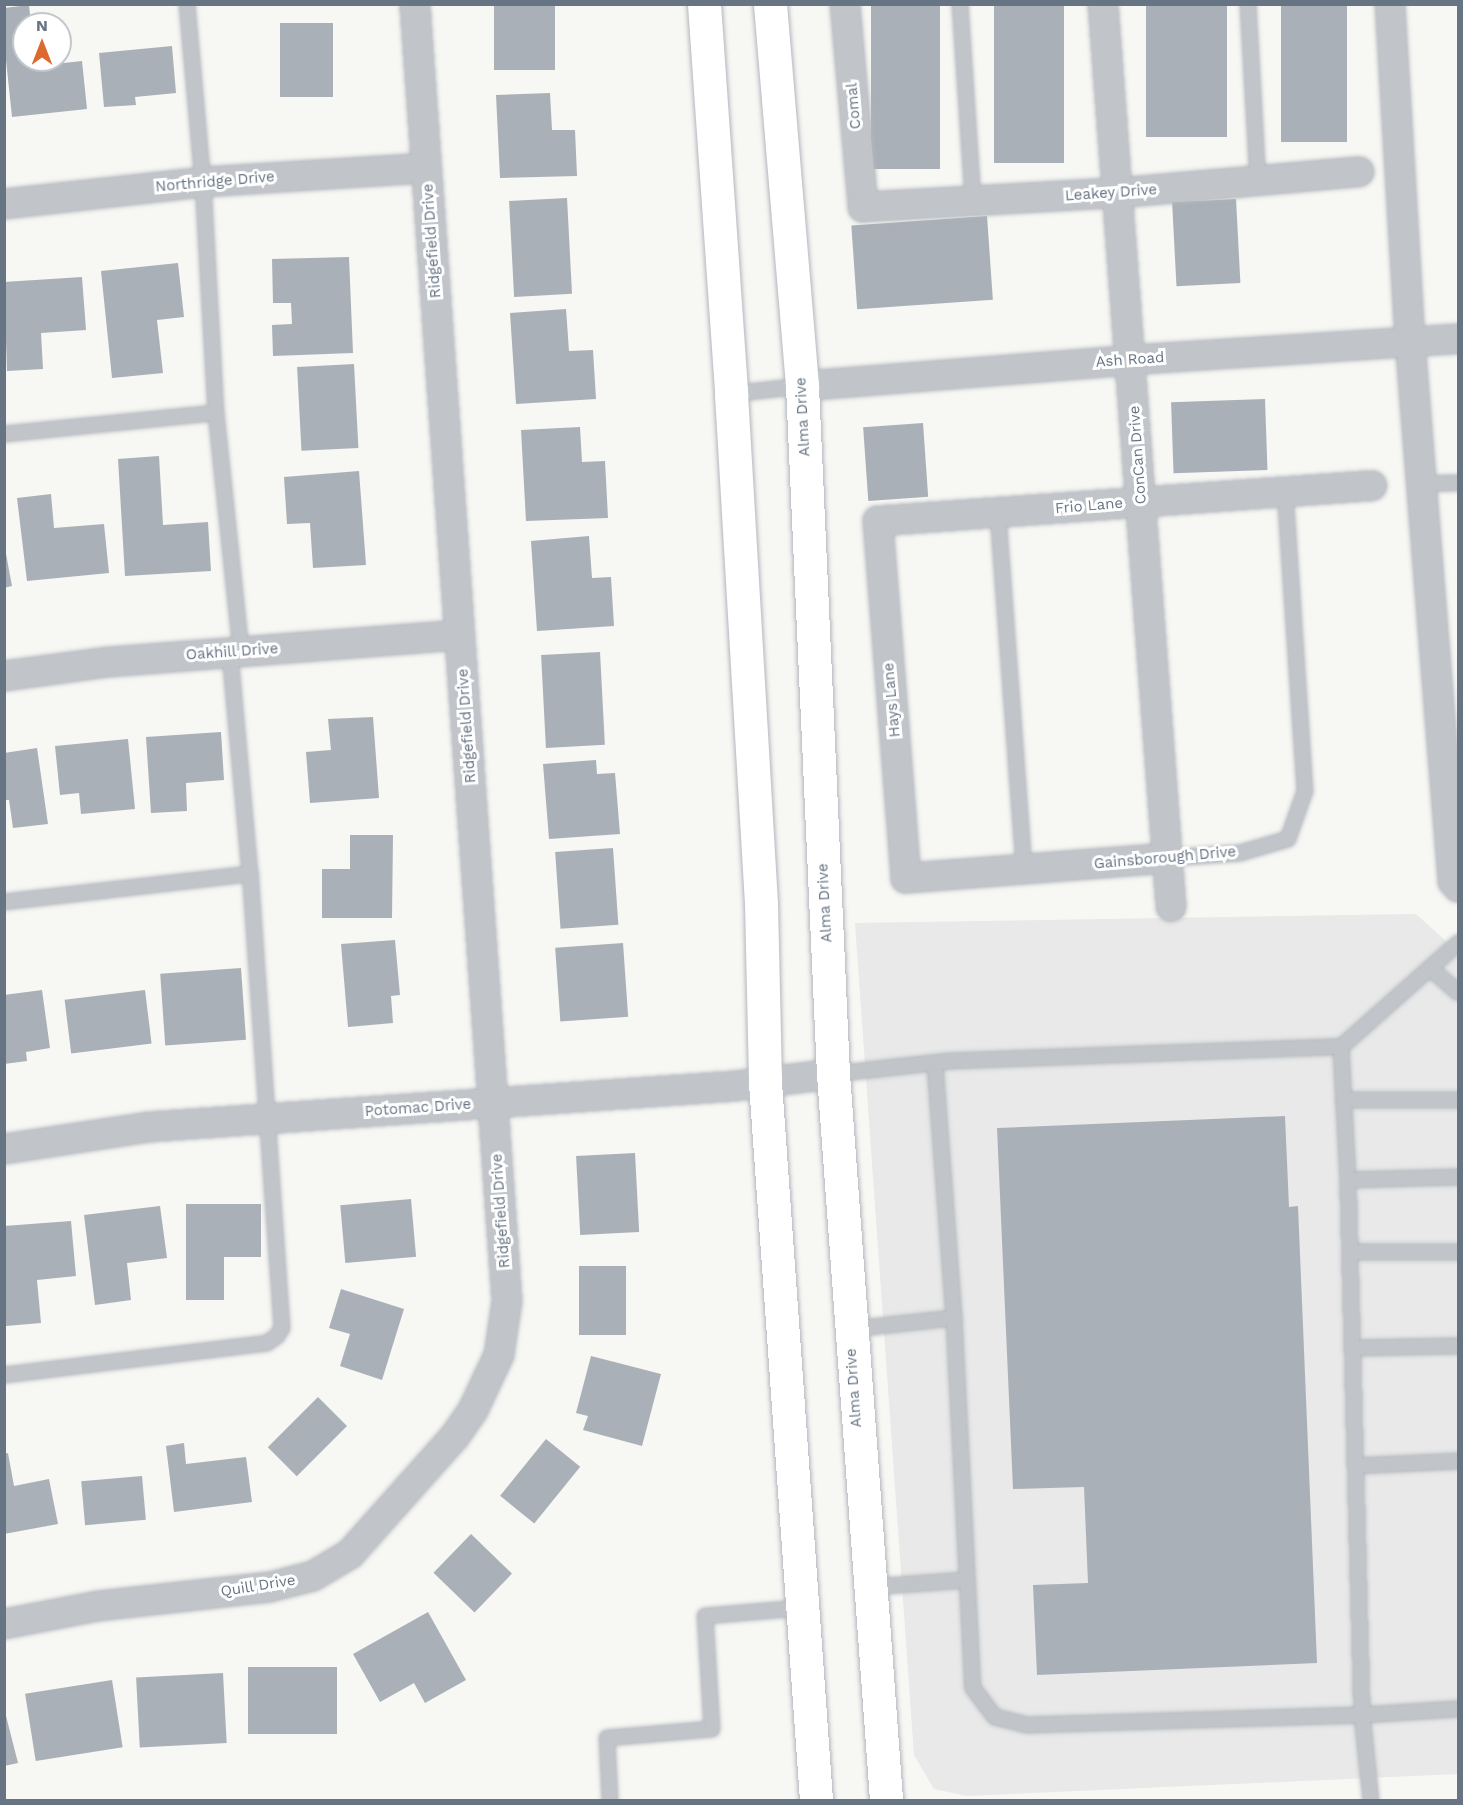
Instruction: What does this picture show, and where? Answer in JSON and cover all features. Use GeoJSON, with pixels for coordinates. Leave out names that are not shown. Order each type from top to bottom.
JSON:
{"type":"FeatureCollection","features":[{"type":"Feature","properties":{"kind":"main road"},"geometry":{"type":"LineString","coordinates":[[704,4],[731,394],[761,903],[765,1083],[816,1800]]}},
{"type":"Feature","properties":{"kind":"main road","name":"Alma Drive"},"geometry":{"type":"LineString","coordinates":[[770,4],[802,386],[833,1074],[886,1800]]}},
{"type":"Feature","properties":{"kind":"street","name":"Ridgefield Drive"},"geometry":{"type":"LineString","coordinates":[[415,4],[507,1301],[499,1355],[473,1410],[454,1436]]}},
{"type":"Feature","properties":{"kind":"street","name":"Comal"},"geometry":{"type":"LineString","coordinates":[[845,4],[863,207]]}},
{"type":"Feature","properties":{"kind":"street","name":"ConCan Drive"},"geometry":{"type":"LineString","coordinates":[[1103,4],[1171,906]]}},
{"type":"Feature","properties":{"kind":"street"},"geometry":{"type":"LineString","coordinates":[[1390,4],[1410,340],[1422,484],[1446,632],[1456,884]]}},
{"type":"Feature","properties":{"kind":"street","name":"Northridge Drive"},"geometry":{"type":"LineString","coordinates":[[4,204],[203,182],[427,168]]}},
{"type":"Feature","properties":{"kind":"street","name":"Leakey Drive"},"geometry":{"type":"LineString","coordinates":[[863,207],[1117,193],[1359,172]]}},
{"type":"Feature","properties":{"kind":"street","name":"Ash Road"},"geometry":{"type":"LineString","coordinates":[[802,386],[1130,360],[1410,340],[1458,339]]}},
{"type":"Feature","properties":{"kind":"street","name":"Frio Lane"},"geometry":{"type":"LineString","coordinates":[[878,521],[1372,486]]}},
{"type":"Feature","properties":{"kind":"street","name":"Hays Lane"},"geometry":{"type":"LineString","coordinates":[[878,521],[906,878]]}},
{"type":"Feature","properties":{"kind":"street","name":"Oakhill Drive"},"geometry":{"type":"LineString","coordinates":[[4,675],[109,662],[460,635]]}},
{"type":"Feature","properties":{"kind":"street","name":"Gainsborough Drive"},"geometry":{"type":"LineString","coordinates":[[906,878],[1168,858]]}},
{"type":"Feature","properties":{"kind":"street","name":"Potomac Drive"},"geometry":{"type":"LineString","coordinates":[[4,1149],[149,1127],[765,1083],[833,1074]]}},
{"type":"Feature","properties":{"kind":"street","name":"Quill Drive"},"geometry":{"type":"LineString","coordinates":[[4,1624],[98,1606],[270,1587],[313,1576],[350,1554],[454,1436]]}},
{"type":"Feature","properties":{"kind":"lane"},"geometry":{"type":"LineString","coordinates":[[4,1375],[267,1343],[277,1336],[282,1328],[236,652],[216,413],[203,182],[187,4]]}},
{"type":"Feature","properties":{"kind":"lane"},"geometry":{"type":"LineString","coordinates":[[960,4],[973,201]]}},
{"type":"Feature","properties":{"kind":"lane"},"geometry":{"type":"LineString","coordinates":[[1248,4],[1258,181]]}},
{"type":"Feature","properties":{"kind":"lane"},"geometry":{"type":"LineString","coordinates":[[731,394],[802,386]]}},
{"type":"Feature","properties":{"kind":"lane"},"geometry":{"type":"LineString","coordinates":[[4,434],[216,413]]}},
{"type":"Feature","properties":{"kind":"lane"},"geometry":{"type":"LineString","coordinates":[[1422,484],[1458,483]]}},
{"type":"Feature","properties":{"kind":"lane","name":"Gainsborough Drive"},"geometry":{"type":"LineString","coordinates":[[1168,858],[1240,853],[1288,839],[1305,790],[1286,492]]}},
{"type":"Feature","properties":{"kind":"lane"},"geometry":{"type":"LineString","coordinates":[[998,514],[1024,870]]}},
{"type":"Feature","properties":{"kind":"lane"},"geometry":{"type":"LineString","coordinates":[[4,902],[250,874]]}},
{"type":"Feature","properties":{"kind":"lane"},"geometry":{"type":"LineString","coordinates":[[833,1074],[935,1065],[950,1061],[1341,1047],[1458,943]]}},
{"type":"Feature","properties":{"kind":"lane"},"geometry":{"type":"LineString","coordinates":[[1430,968],[1458,992]]}},
{"type":"Feature","properties":{"kind":"lane"},"geometry":{"type":"LineString","coordinates":[[1341,1047],[1348,1180],[1362,1715],[1371,1800]]}},
{"type":"Feature","properties":{"kind":"lane"},"geometry":{"type":"LineString","coordinates":[[935,1065],[954,1318],[973,1688],[994,1717],[1027,1725],[1058,1725],[1362,1715],[1458,1708]]}},
{"type":"Feature","properties":{"kind":"lane"},"geometry":{"type":"LineString","coordinates":[[1343,1100],[1458,1100]]}},
{"type":"Feature","properties":{"kind":"lane"},"geometry":{"type":"LineString","coordinates":[[1348,1180],[1458,1177]]}},
{"type":"Feature","properties":{"kind":"lane"},"geometry":{"type":"LineString","coordinates":[[1350,1251],[1458,1251]]}},
{"type":"Feature","properties":{"kind":"lane"},"geometry":{"type":"LineString","coordinates":[[850,1329],[954,1318]]}},
{"type":"Feature","properties":{"kind":"lane"},"geometry":{"type":"LineString","coordinates":[[1352,1348],[1458,1346]]}},
{"type":"Feature","properties":{"kind":"lane"},"geometry":{"type":"LineString","coordinates":[[1356,1466],[1458,1461]]}},
{"type":"Feature","properties":{"kind":"lane"},"geometry":{"type":"LineString","coordinates":[[869,1588],[967,1580]]}},
{"type":"Feature","properties":{"kind":"lane"},"geometry":{"type":"LineString","coordinates":[[610,1800],[607,1738],[712,1729],[705,1616],[801,1608]]}},
{"type":"Feature","properties":{"kind":"shaded area"},"geometry":{"type":"Polygon","coordinates":[[[1416,914],[1458,952],[1458,1774],[967,1796],[934,1789],[914,1755],[855,923],[1416,914]]]}},
{"type":"Feature","properties":{"kind":"building"},"geometry":{"type":"Polygon","coordinates":[[[494,4],[555,4],[555,70],[494,70],[494,4]]]}},
{"type":"Feature","properties":{"kind":"building"},"geometry":{"type":"Polygon","coordinates":[[[871,4],[940,4],[940,169],[871,169],[871,4]]]}},
{"type":"Feature","properties":{"kind":"building"},"geometry":{"type":"Polygon","coordinates":[[[994,4],[1064,4],[1064,163],[994,163],[994,4]]]}},
{"type":"Feature","properties":{"kind":"building"},"geometry":{"type":"Polygon","coordinates":[[[1146,4],[1227,4],[1227,137],[1146,137],[1146,4]]]}},
{"type":"Feature","properties":{"kind":"building"},"geometry":{"type":"Polygon","coordinates":[[[1281,4],[1347,4],[1347,142],[1281,142],[1281,4]]]}},
{"type":"Feature","properties":{"kind":"building"},"geometry":{"type":"Polygon","coordinates":[[[29,5],[30,12],[12,12],[12,72],[72,72],[72,62],[82,61],[87,109],[12,117],[4,41],[4,8],[29,5]]]}},
{"type":"Feature","properties":{"kind":"building"},"geometry":{"type":"Polygon","coordinates":[[[280,23],[333,23],[333,97],[280,97],[280,23]]]}},
{"type":"Feature","properties":{"kind":"building"},"geometry":{"type":"Polygon","coordinates":[[[172,46],[176,93],[135,97],[136,105],[104,107],[99,53],[172,46]]]}},
{"type":"Feature","properties":{"kind":"building"},"geometry":{"type":"Polygon","coordinates":[[[550,93],[552,130],[575,130],[577,176],[500,178],[496,95],[550,93]]]}},
{"type":"Feature","properties":{"kind":"building"},"geometry":{"type":"Polygon","coordinates":[[[567,198],[572,294],[514,297],[509,201],[567,198]]]}},
{"type":"Feature","properties":{"kind":"building"},"geometry":{"type":"Polygon","coordinates":[[[1236,199],[1240,283],[1176,286],[1172,202],[1236,199]]]}},
{"type":"Feature","properties":{"kind":"building"},"geometry":{"type":"Polygon","coordinates":[[[987,216],[993,300],[857,309],[851,225],[987,216]]]}},
{"type":"Feature","properties":{"kind":"building"},"geometry":{"type":"Polygon","coordinates":[[[349,257],[353,353],[273,356],[272,325],[292,324],[291,303],[273,303],[272,259],[349,257]]]}},
{"type":"Feature","properties":{"kind":"building"},"geometry":{"type":"Polygon","coordinates":[[[178,263],[184,317],[157,320],[163,373],[112,378],[101,271],[178,263]]]}},
{"type":"Feature","properties":{"kind":"building"},"geometry":{"type":"Polygon","coordinates":[[[82,277],[86,330],[41,333],[43,369],[7,371],[4,282],[82,277]]]}},
{"type":"Feature","properties":{"kind":"building"},"geometry":{"type":"Polygon","coordinates":[[[566,309],[569,351],[593,350],[596,399],[516,404],[510,313],[566,309]]]}},
{"type":"Feature","properties":{"kind":"building"},"geometry":{"type":"Polygon","coordinates":[[[354,364],[358,448],[301,451],[297,367],[354,364]]]}},
{"type":"Feature","properties":{"kind":"building"},"geometry":{"type":"Polygon","coordinates":[[[1265,399],[1267,470],[1174,473],[1171,402],[1265,399]]]}},
{"type":"Feature","properties":{"kind":"building"},"geometry":{"type":"Polygon","coordinates":[[[923,423],[928,497],[868,501],[863,427],[923,423]]]}},
{"type":"Feature","properties":{"kind":"building"},"geometry":{"type":"Polygon","coordinates":[[[580,427],[582,462],[605,461],[608,518],[526,521],[521,430],[580,427]]]}},
{"type":"Feature","properties":{"kind":"building"},"geometry":{"type":"Polygon","coordinates":[[[159,456],[163,525],[208,522],[211,571],[125,576],[118,459],[159,456]]]}},
{"type":"Feature","properties":{"kind":"building"},"geometry":{"type":"Polygon","coordinates":[[[359,471],[366,565],[313,568],[310,523],[287,524],[284,477],[359,471]]]}},
{"type":"Feature","properties":{"kind":"building"},"geometry":{"type":"Polygon","coordinates":[[[51,494],[54,528],[104,524],[109,573],[27,581],[17,498],[51,494]]]}},
{"type":"Feature","properties":{"kind":"building"},"geometry":{"type":"Polygon","coordinates":[[[589,536],[592,578],[611,577],[614,626],[537,631],[531,541],[589,536]]]}},
{"type":"Feature","properties":{"kind":"building"},"geometry":{"type":"Polygon","coordinates":[[[4,543],[12,586],[4,588],[4,543]]]}},
{"type":"Feature","properties":{"kind":"building"},"geometry":{"type":"Polygon","coordinates":[[[600,652],[605,745],[546,748],[541,655],[600,652]]]}},
{"type":"Feature","properties":{"kind":"building"},"geometry":{"type":"Polygon","coordinates":[[[373,717],[379,798],[310,803],[306,752],[331,750],[328,719],[373,717]]]}},
{"type":"Feature","properties":{"kind":"building"},"geometry":{"type":"Polygon","coordinates":[[[221,732],[224,780],[186,783],[187,811],[151,813],[146,737],[221,732]]]}},
{"type":"Feature","properties":{"kind":"building"},"geometry":{"type":"Polygon","coordinates":[[[128,739],[135,809],[81,814],[79,793],[60,795],[55,746],[128,739]]]}},
{"type":"Feature","properties":{"kind":"building"},"geometry":{"type":"Polygon","coordinates":[[[37,748],[48,824],[13,828],[9,800],[4,800],[4,753],[37,748]]]}},
{"type":"Feature","properties":{"kind":"building"},"geometry":{"type":"Polygon","coordinates":[[[596,760],[597,774],[615,773],[620,834],[549,839],[543,764],[596,760]]]}},
{"type":"Feature","properties":{"kind":"building"},"geometry":{"type":"Polygon","coordinates":[[[350,835],[393,835],[392,918],[322,918],[322,869],[350,869],[350,835]]]}},
{"type":"Feature","properties":{"kind":"building"},"geometry":{"type":"Polygon","coordinates":[[[613,848],[618,925],[561,929],[555,852],[613,848]]]}},
{"type":"Feature","properties":{"kind":"building"},"geometry":{"type":"Polygon","coordinates":[[[395,940],[400,995],[391,996],[393,1023],[348,1027],[341,944],[395,940]]]}},
{"type":"Feature","properties":{"kind":"building"},"geometry":{"type":"Polygon","coordinates":[[[623,943],[628,1017],[560,1022],[555,948],[623,943]]]}},
{"type":"Feature","properties":{"kind":"building"},"geometry":{"type":"Polygon","coordinates":[[[241,968],[246,1040],[165,1045],[160,974],[241,968]]]}},
{"type":"Feature","properties":{"kind":"building"},"geometry":{"type":"Polygon","coordinates":[[[42,990],[50,1048],[26,1052],[27,1061],[4,1064],[4,995],[42,990]]]}},
{"type":"Feature","properties":{"kind":"building"},"geometry":{"type":"Polygon","coordinates":[[[145,990],[152,1044],[71,1053],[65,1000],[145,990]]]}},
{"type":"Feature","properties":{"kind":"building"},"geometry":{"type":"Polygon","coordinates":[[[1285,1116],[1289,1207],[1298,1206],[1317,1663],[1037,1675],[1033,1585],[1088,1583],[1084,1487],[1013,1489],[997,1128],[1285,1116]]]}},
{"type":"Feature","properties":{"kind":"building"},"geometry":{"type":"Polygon","coordinates":[[[635,1153],[639,1232],[580,1235],[576,1156],[635,1153]]]}},
{"type":"Feature","properties":{"kind":"building"},"geometry":{"type":"Polygon","coordinates":[[[411,1199],[416,1257],[345,1263],[340,1205],[411,1199]]]}},
{"type":"Feature","properties":{"kind":"building"},"geometry":{"type":"Polygon","coordinates":[[[186,1204],[261,1204],[261,1257],[224,1257],[224,1300],[186,1300],[186,1204]]]}},
{"type":"Feature","properties":{"kind":"building"},"geometry":{"type":"Polygon","coordinates":[[[160,1206],[167,1258],[127,1263],[131,1300],[95,1305],[84,1215],[160,1206]]]}},
{"type":"Feature","properties":{"kind":"building"},"geometry":{"type":"Polygon","coordinates":[[[71,1221],[76,1276],[37,1280],[41,1323],[6,1326],[4,1226],[71,1221]]]}},
{"type":"Feature","properties":{"kind":"building"},"geometry":{"type":"Polygon","coordinates":[[[579,1266],[626,1266],[626,1335],[579,1335],[579,1266]]]}},
{"type":"Feature","properties":{"kind":"building"},"geometry":{"type":"Polygon","coordinates":[[[341,1289],[404,1309],[382,1380],[340,1366],[350,1334],[329,1328],[341,1289]]]}},
{"type":"Feature","properties":{"kind":"building"},"geometry":{"type":"Polygon","coordinates":[[[591,1356],[661,1374],[642,1446],[583,1430],[588,1416],[576,1413],[591,1356]]]}},
{"type":"Feature","properties":{"kind":"building"},"geometry":{"type":"Polygon","coordinates":[[[318,1397],[347,1426],[297,1476],[268,1447],[318,1397]]]}},
{"type":"Feature","properties":{"kind":"building"},"geometry":{"type":"Polygon","coordinates":[[[546,1439],[580,1467],[534,1523],[500,1496],[546,1439]]]}},
{"type":"Feature","properties":{"kind":"building"},"geometry":{"type":"Polygon","coordinates":[[[184,1443],[186,1464],[246,1457],[252,1502],[174,1512],[166,1446],[184,1443]]]}},
{"type":"Feature","properties":{"kind":"building"},"geometry":{"type":"Polygon","coordinates":[[[8,1453],[14,1486],[49,1479],[58,1524],[4,1534],[4,1454],[8,1453]]]}},
{"type":"Feature","properties":{"kind":"building"},"geometry":{"type":"Polygon","coordinates":[[[142,1476],[146,1520],[85,1525],[81,1481],[142,1476]]]}},
{"type":"Feature","properties":{"kind":"building"},"geometry":{"type":"Polygon","coordinates":[[[471,1534],[512,1574],[474,1612],[433,1573],[471,1534]]]}},
{"type":"Feature","properties":{"kind":"building"},"geometry":{"type":"Polygon","coordinates":[[[428,1612],[466,1680],[425,1703],[414,1683],[380,1702],[353,1654],[428,1612]]]}},
{"type":"Feature","properties":{"kind":"building"},"geometry":{"type":"Polygon","coordinates":[[[248,1667],[337,1667],[337,1734],[248,1734],[248,1667]]]}},
{"type":"Feature","properties":{"kind":"building"},"geometry":{"type":"Polygon","coordinates":[[[223,1673],[227,1743],[140,1747],[136,1678],[223,1673]]]}},
{"type":"Feature","properties":{"kind":"building"},"geometry":{"type":"Polygon","coordinates":[[[112,1680],[123,1747],[36,1761],[25,1694],[112,1680]]]}},
{"type":"Feature","properties":{"kind":"building"},"geometry":{"type":"Polygon","coordinates":[[[4,1708],[18,1763],[4,1766],[4,1708]]]}}]}
